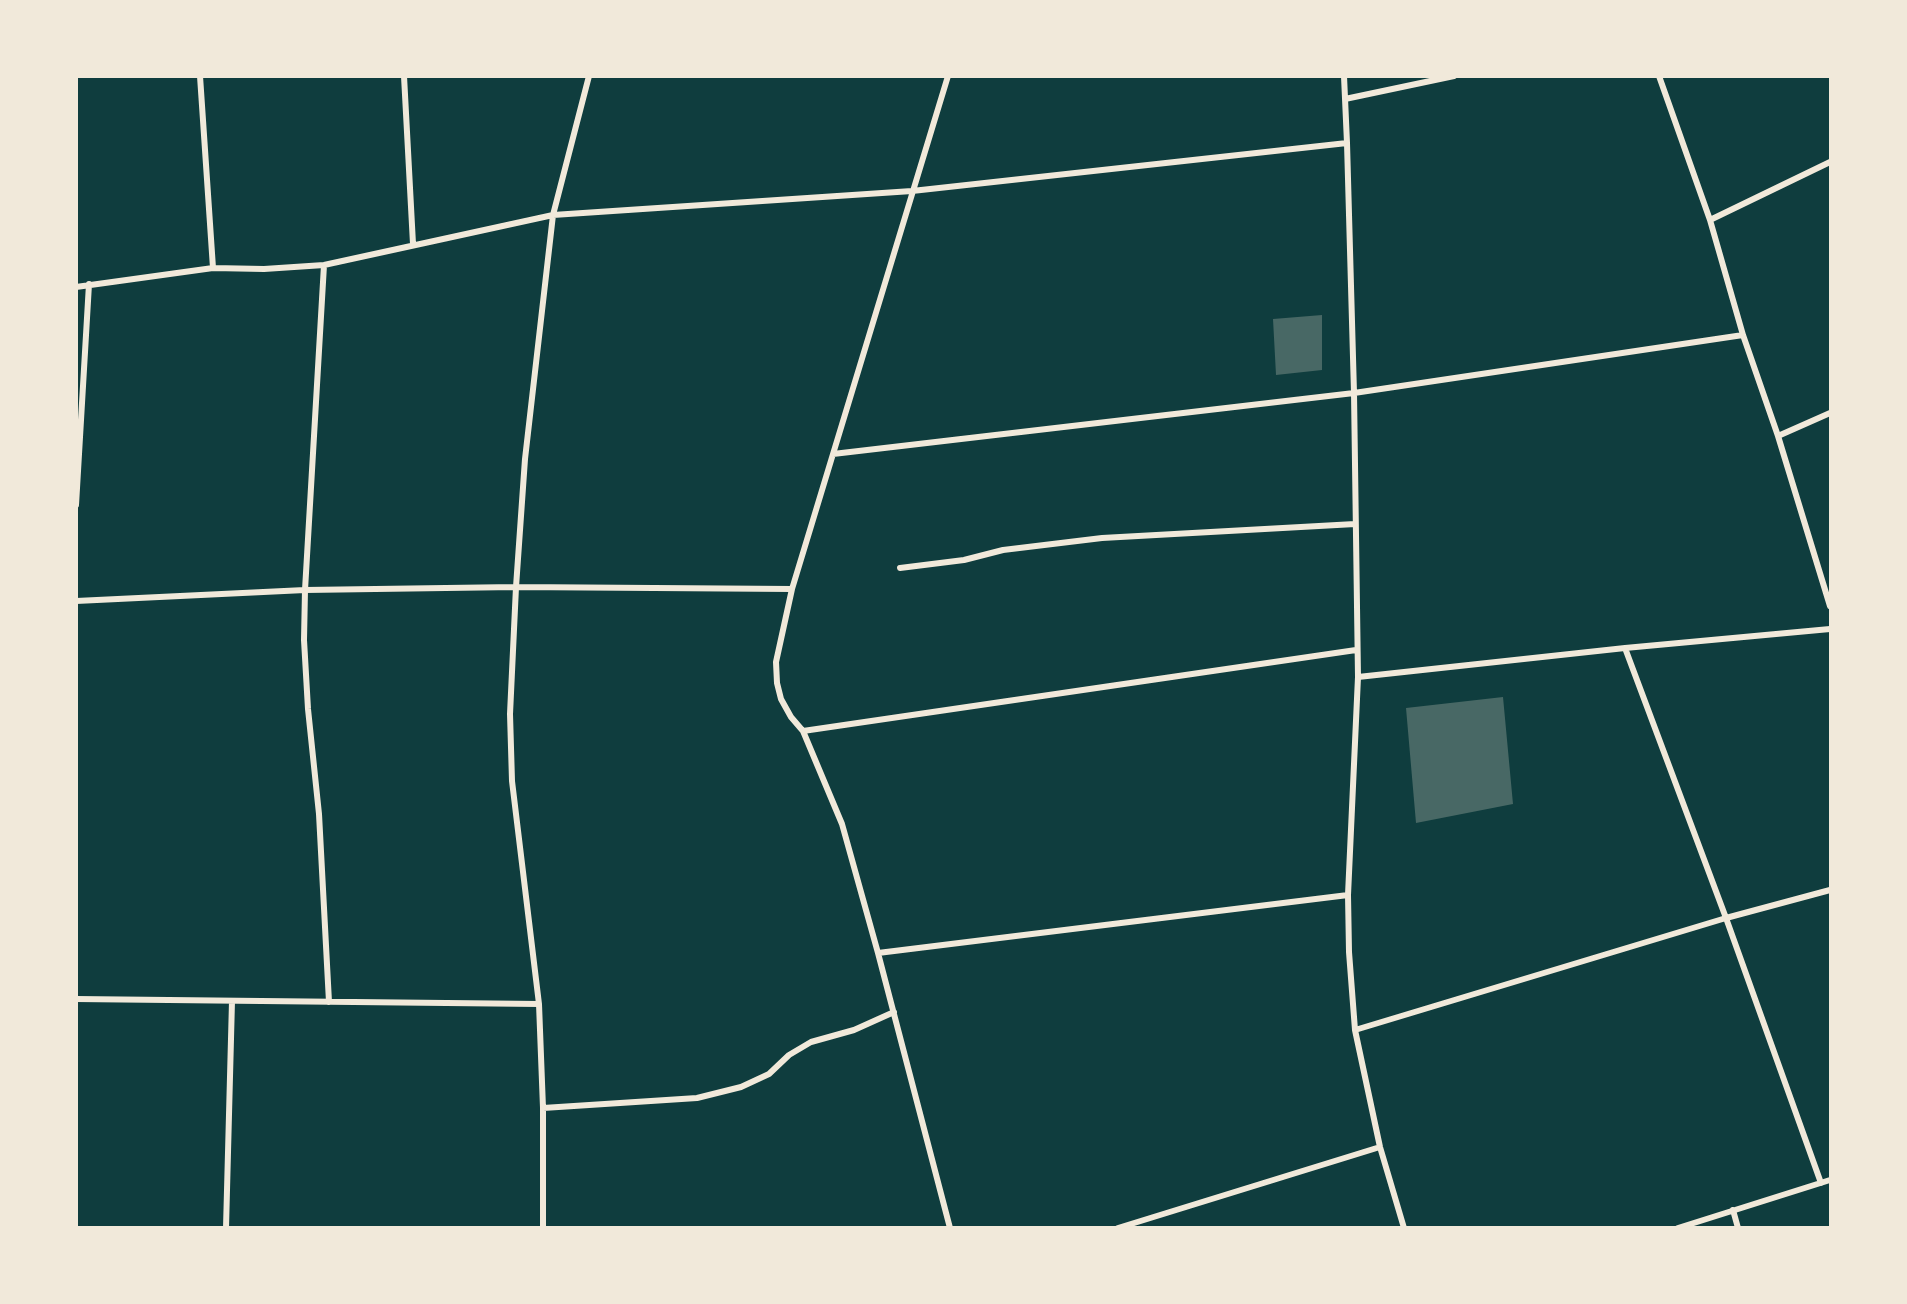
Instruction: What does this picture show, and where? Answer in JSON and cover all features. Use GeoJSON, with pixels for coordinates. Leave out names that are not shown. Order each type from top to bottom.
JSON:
{"type":"FeatureCollection","features":[{"type":"Feature","properties":{"kind":"street"},"geometry":{"type":"LineString","coordinates":[[200,76],[213,267]]}},
{"type":"Feature","properties":{"kind":"street"},"geometry":{"type":"LineString","coordinates":[[404,76],[413,244]]}},
{"type":"Feature","properties":{"kind":"street"},"geometry":{"type":"LineString","coordinates":[[543,1227],[543,1108],[539,1004],[513,781],[510,714],[525,459],[554,215],[589,76]]}},
{"type":"Feature","properties":{"kind":"street"},"geometry":{"type":"LineString","coordinates":[[948,76],[792,589],[776,662],[777,683],[781,699],[791,717],[803,730],[842,825],[951,1227]]}},
{"type":"Feature","properties":{"kind":"street"},"geometry":{"type":"LineString","coordinates":[[1344,76],[1354,393],[1358,677],[1348,895],[1355,1030],[1380,1147],[1404,1227]]}},
{"type":"Feature","properties":{"kind":"street"},"geometry":{"type":"LineString","coordinates":[[1345,99],[1454,76]]}},
{"type":"Feature","properties":{"kind":"street"},"geometry":{"type":"LineString","coordinates":[[1659,76],[1710,220],[1743,335],[1778,436],[1830,606]]}},
{"type":"Feature","properties":{"kind":"street"},"geometry":{"type":"LineString","coordinates":[[76,286],[213,267],[264,269],[324,265],[554,215],[912,191],[1347,143]]}},
{"type":"Feature","properties":{"kind":"street"},"geometry":{"type":"LineString","coordinates":[[1710,220],[1830,162]]}},
{"type":"Feature","properties":{"kind":"street"},"geometry":{"type":"LineString","coordinates":[[324,265],[305,590],[305,652],[308,709],[319,814],[329,1002]]}},
{"type":"Feature","properties":{"kind":"street"},"geometry":{"type":"LineString","coordinates":[[76,505],[89,284]]}},
{"type":"Feature","properties":{"kind":"street"},"geometry":{"type":"LineString","coordinates":[[833,454],[1354,393],[1743,335]]}},
{"type":"Feature","properties":{"kind":"street"},"geometry":{"type":"LineString","coordinates":[[1778,436],[1830,413]]}},
{"type":"Feature","properties":{"kind":"street"},"geometry":{"type":"LineString","coordinates":[[900,568],[964,560],[1003,550],[1102,538],[1355,524]]}},
{"type":"Feature","properties":{"kind":"street"},"geometry":{"type":"LineString","coordinates":[[76,601],[305,590],[516,587],[792,589]]}},
{"type":"Feature","properties":{"kind":"street"},"geometry":{"type":"LineString","coordinates":[[1358,677],[1625,648],[1830,629]]}},
{"type":"Feature","properties":{"kind":"street"},"geometry":{"type":"LineString","coordinates":[[1625,648],[1726,918],[1821,1183]]}},
{"type":"Feature","properties":{"kind":"street"},"geometry":{"type":"LineString","coordinates":[[803,730],[1356,650]]}},
{"type":"Feature","properties":{"kind":"street"},"geometry":{"type":"LineString","coordinates":[[1355,1030],[1726,918],[1830,890]]}},
{"type":"Feature","properties":{"kind":"street"},"geometry":{"type":"LineString","coordinates":[[878,953],[1348,895]]}},
{"type":"Feature","properties":{"kind":"street"},"geometry":{"type":"LineString","coordinates":[[76,999],[539,1004]]}},
{"type":"Feature","properties":{"kind":"street"},"geometry":{"type":"LineString","coordinates":[[226,1227],[232,1001]]}},
{"type":"Feature","properties":{"kind":"street"},"geometry":{"type":"LineString","coordinates":[[543,1108],[697,1098],[741,1087],[769,1074],[789,1054],[811,1042],[854,1030],[894,1012]]}},
{"type":"Feature","properties":{"kind":"street"},"geometry":{"type":"LineString","coordinates":[[1118,1227],[1380,1147]]}},
{"type":"Feature","properties":{"kind":"street"},"geometry":{"type":"LineString","coordinates":[[1678,1227],[1830,1180]]}},
{"type":"Feature","properties":{"kind":"street"},"geometry":{"type":"LineString","coordinates":[[1733,1210],[1738,1227]]}},
{"type":"Feature","properties":{"kind":"building"},"geometry":{"type":"Polygon","coordinates":[[[1322,315],[1322,370],[1276,375],[1273,319],[1322,315]]]}},
{"type":"Feature","properties":{"kind":"building"},"geometry":{"type":"Polygon","coordinates":[[[1503,697],[1513,804],[1416,823],[1406,708],[1503,697]]]}}]}
